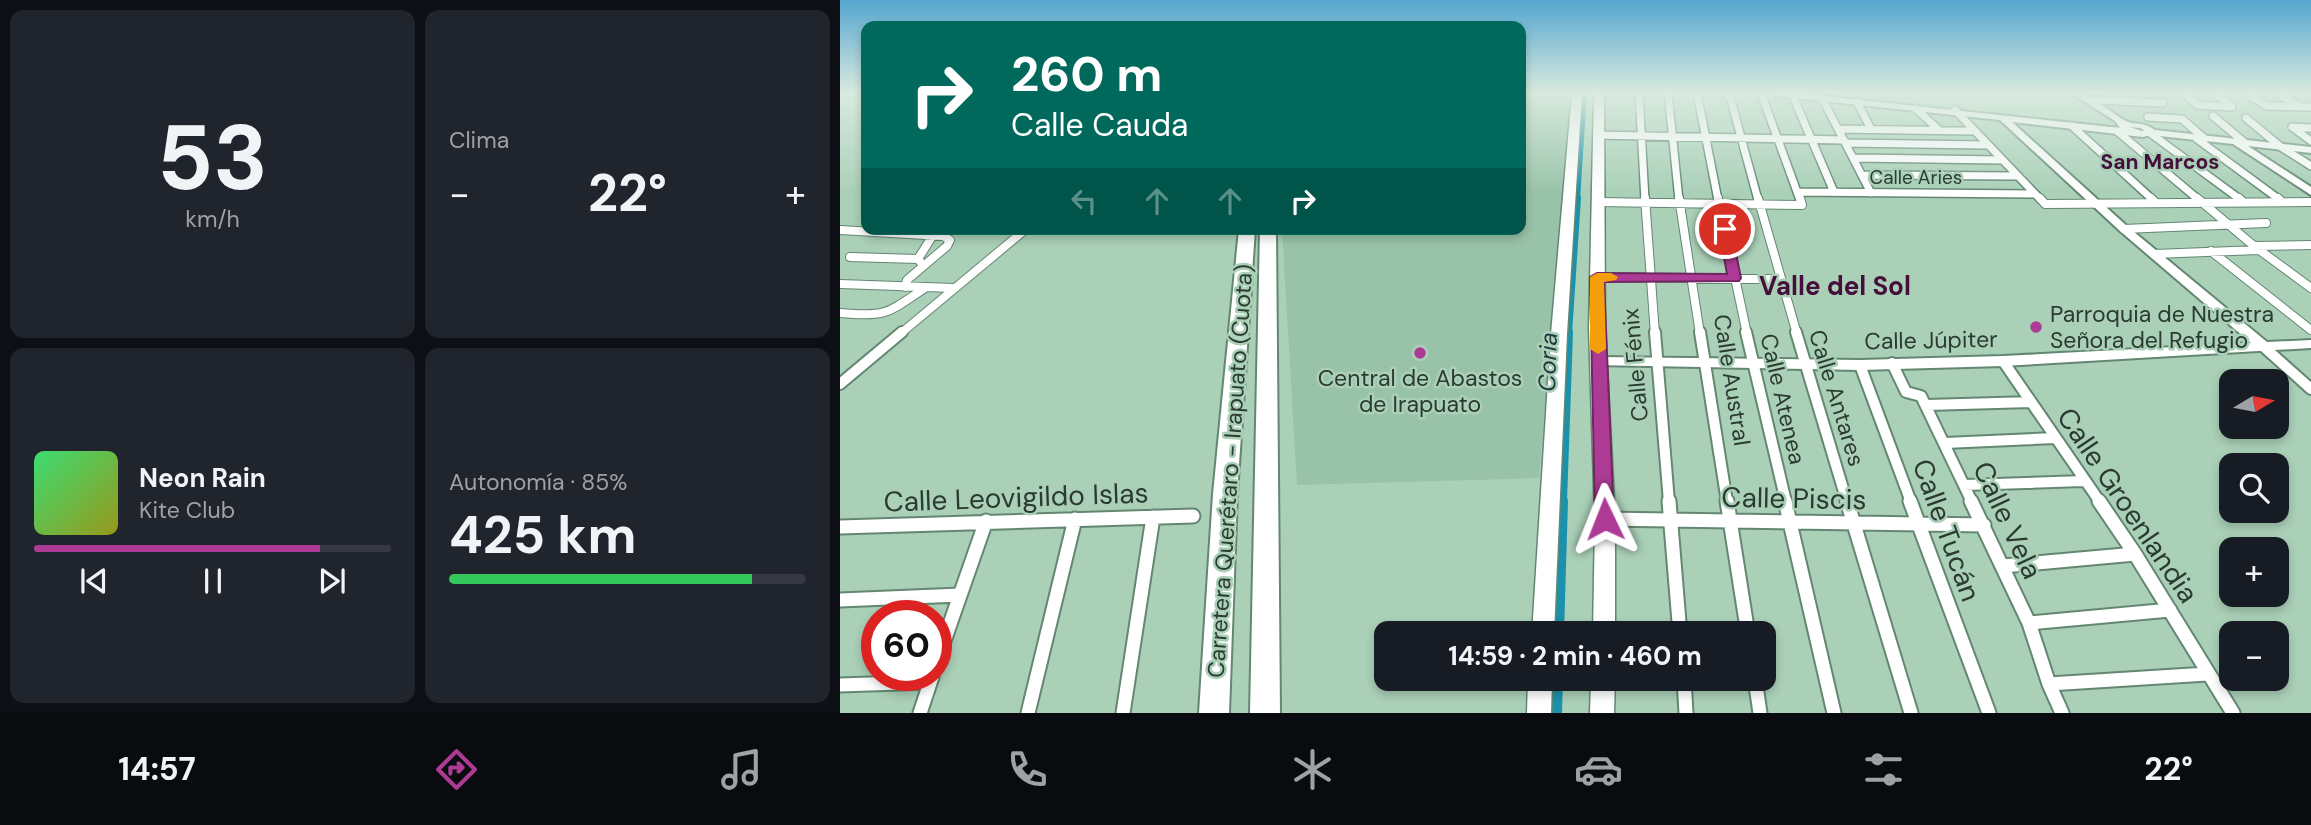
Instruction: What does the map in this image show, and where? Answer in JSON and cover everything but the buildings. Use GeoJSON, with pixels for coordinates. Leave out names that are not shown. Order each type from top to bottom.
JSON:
{"type":"FeatureCollection","features":[{"type":"Feature","properties":{"kind":"highway","name":"Carretera Querétaro - Irapuato (Cuota)"},"geometry":{"type":"LineString","coordinates":[[1214,713],[1225,494],[1247,235]]}},
{"type":"Feature","properties":{"kind":"highway","name":"Carretera Querétaro - Irapuato (Cuota)"},"geometry":{"type":"LineString","coordinates":[[1265,713],[1268,235]]}},
{"type":"Feature","properties":{"kind":"main road"},"geometry":{"type":"LineString","coordinates":[[1544,621],[1559,323],[1574,126]]}},
{"type":"Feature","properties":{"kind":"main road"},"geometry":{"type":"LineString","coordinates":[[1597,126],[1597,277],[1605,519],[1604,621]]}},
{"type":"Feature","properties":{"kind":"main road"},"geometry":{"type":"LineString","coordinates":[[1597,132],[1601,126]]}},
{"type":"Feature","properties":{"kind":"main road"},"geometry":{"type":"LineString","coordinates":[[1539,713],[1540,691]]}},
{"type":"Feature","properties":{"kind":"main road"},"geometry":{"type":"LineString","coordinates":[[1602,713],[1603,691]]}},
{"type":"Feature","properties":{"kind":"street","name":"Calle Fénix"},"geometry":{"type":"LineString","coordinates":[[1641,126],[1650,277],[1679,621]]}},
{"type":"Feature","properties":{"kind":"street","name":"Calle Austral"},"geometry":{"type":"LineString","coordinates":[[1673,126],[1679,202],[1746,621]]}},
{"type":"Feature","properties":{"kind":"street","name":"Calle Atenea"},"geometry":{"type":"LineString","coordinates":[[1704,126],[1734,278],[1834,713]]}},
{"type":"Feature","properties":{"kind":"street","name":"Calle Antares"},"geometry":{"type":"LineString","coordinates":[[1737,126],[1780,279],[1856,523],[1911,713]]}},
{"type":"Feature","properties":{"kind":"street"},"geometry":{"type":"LineString","coordinates":[[1598,202],[1802,205],[1774,126]]}},
{"type":"Feature","properties":{"kind":"street"},"geometry":{"type":"LineString","coordinates":[[1805,126],[1834,192]]}},
{"type":"Feature","properties":{"kind":"street"},"geometry":{"type":"LineString","coordinates":[[1838,126],[1871,193]]}},
{"type":"Feature","properties":{"kind":"street"},"geometry":{"type":"LineString","coordinates":[[1869,126],[1871,130]]}},
{"type":"Feature","properties":{"kind":"street"},"geometry":{"type":"LineString","coordinates":[[1935,126],[1939,130]]}},
{"type":"Feature","properties":{"kind":"street"},"geometry":{"type":"LineString","coordinates":[[1969,126],[2045,204],[2154,201],[2311,202]]}},
{"type":"Feature","properties":{"kind":"street"},"geometry":{"type":"LineString","coordinates":[[2012,126],[2124,229],[2311,389]]}},
{"type":"Feature","properties":{"kind":"street"},"geometry":{"type":"LineString","coordinates":[[2067,126],[2136,129]]}},
{"type":"Feature","properties":{"kind":"street"},"geometry":{"type":"LineString","coordinates":[[2106,126],[2311,150]]}},
{"type":"Feature","properties":{"kind":"street"},"geometry":{"type":"LineString","coordinates":[[2132,126],[2242,201]]}},
{"type":"Feature","properties":{"kind":"street"},"geometry":{"type":"LineString","coordinates":[[2132,126],[2200,201],[2311,288]]}},
{"type":"Feature","properties":{"kind":"street"},"geometry":{"type":"LineString","coordinates":[[2189,126],[2201,139],[2281,202]]}},
{"type":"Feature","properties":{"kind":"street"},"geometry":{"type":"LineString","coordinates":[[2223,126],[2241,143],[2311,192]]}},
{"type":"Feature","properties":{"kind":"street"},"geometry":{"type":"LineString","coordinates":[[2256,126],[2281,147],[2311,166]]}},
{"type":"Feature","properties":{"kind":"street"},"geometry":{"type":"LineString","coordinates":[[2072,127],[2154,201]]}},
{"type":"Feature","properties":{"kind":"street"},"geometry":{"type":"LineString","coordinates":[[2311,128],[2292,127],[2311,141]]}},
{"type":"Feature","properties":{"kind":"street"},"geometry":{"type":"LineString","coordinates":[[1839,129],[1973,131]]}},
{"type":"Feature","properties":{"kind":"street"},"geometry":{"type":"LineString","coordinates":[[1898,130],[1923,176]]}},
{"type":"Feature","properties":{"kind":"street"},"geometry":{"type":"LineString","coordinates":[[1597,132],[1642,136],[1986,145]]}},
{"type":"Feature","properties":{"kind":"street"},"geometry":{"type":"LineString","coordinates":[[1854,158],[2001,160]]}},
{"type":"Feature","properties":{"kind":"street"},"geometry":{"type":"LineString","coordinates":[[1862,175],[2017,176]]}},
{"type":"Feature","properties":{"kind":"street","name":"Calle Aries"},"geometry":{"type":"LineString","coordinates":[[1797,192],[2035,194]]}},
{"type":"Feature","properties":{"kind":"street"},"geometry":{"type":"LineString","coordinates":[[2124,229],[2266,223]]}},
{"type":"Feature","properties":{"kind":"street"},"geometry":{"type":"LineString","coordinates":[[840,230],[861,231]]}},
{"type":"Feature","properties":{"kind":"street"},"geometry":{"type":"LineString","coordinates":[[850,257],[921,262],[950,240],[918,235]]}},
{"type":"Feature","properties":{"kind":"street"},"geometry":{"type":"LineString","coordinates":[[840,384],[1019,235]]}},
{"type":"Feature","properties":{"kind":"street"},"geometry":{"type":"LineString","coordinates":[[905,287],[933,236]]}},
{"type":"Feature","properties":{"kind":"street"},"geometry":{"type":"LineString","coordinates":[[2154,254],[2311,245]]}},
{"type":"Feature","properties":{"kind":"street"},"geometry":{"type":"LineString","coordinates":[[2211,251],[2311,330]]}},
{"type":"Feature","properties":{"kind":"street"},"geometry":{"type":"LineString","coordinates":[[1597,277],[1780,279]]}},
{"type":"Feature","properties":{"kind":"street"},"geometry":{"type":"LineString","coordinates":[[2297,278],[2311,277]]}},
{"type":"Feature","properties":{"kind":"street"},"geometry":{"type":"LineString","coordinates":[[840,284],[954,288]]}},
{"type":"Feature","properties":{"kind":"street"},"geometry":{"type":"LineString","coordinates":[[840,313],[875,317],[887,313],[927,287]]}},
{"type":"Feature","properties":{"kind":"street","name":"Calle Júpiter"},"geometry":{"type":"LineString","coordinates":[[1599,362],[1860,365],[2003,361],[2311,344]]}},
{"type":"Feature","properties":{"kind":"street","name":"Calle Groenlandia"},"geometry":{"type":"LineString","coordinates":[[2003,361],[2135,554],[2233,713]]}},
{"type":"Feature","properties":{"kind":"street","name":"Calle Vela"},"geometry":{"type":"LineString","coordinates":[[1892,363],[1905,390],[1920,394],[1927,405],[2029,623],[2049,684],[2062,713]]}},
{"type":"Feature","properties":{"kind":"street","name":"Calle Tucán"},"geometry":{"type":"LineString","coordinates":[[1860,365],[1989,713]]}},
{"type":"Feature","properties":{"kind":"street"},"geometry":{"type":"LineString","coordinates":[[1927,405],[2031,402]]}},
{"type":"Feature","properties":{"kind":"street"},"geometry":{"type":"LineString","coordinates":[[1945,443],[2054,438]]}},
{"type":"Feature","properties":{"kind":"street"},"geometry":{"type":"LineString","coordinates":[[1964,485],[2083,481]]}},
{"type":"Feature","properties":{"kind":"street","name":"Calle Leovigildo Islas"},"geometry":{"type":"LineString","coordinates":[[840,527],[1194,516]]}},
{"type":"Feature","properties":{"kind":"street"},"geometry":{"type":"LineString","coordinates":[[1123,713],[1153,517]]}},
{"type":"Feature","properties":{"kind":"street"},"geometry":{"type":"LineString","coordinates":[[1028,713],[1075,519]]}},
{"type":"Feature","properties":{"kind":"street","name":"Calle Piscis"},"geometry":{"type":"LineString","coordinates":[[1605,519],[1984,525]]}},
{"type":"Feature","properties":{"kind":"street"},"geometry":{"type":"LineString","coordinates":[[952,618],[986,521]]}},
{"type":"Feature","properties":{"kind":"street"},"geometry":{"type":"LineString","coordinates":[[2003,566],[2135,554]]}},
{"type":"Feature","properties":{"kind":"street"},"geometry":{"type":"LineString","coordinates":[[840,600],[960,595]]}},
{"type":"Feature","properties":{"kind":"street"},"geometry":{"type":"LineString","coordinates":[[2029,623],[2170,610]]}},
{"type":"Feature","properties":{"kind":"street"},"geometry":{"type":"LineString","coordinates":[[2049,684],[2207,674]]}},
{"type":"Feature","properties":{"kind":"street"},"geometry":{"type":"LineString","coordinates":[[840,685],[861,684]]}},
{"type":"Feature","properties":{"kind":"street"},"geometry":{"type":"LineString","coordinates":[[920,713],[927,691]]}},
{"type":"Feature","properties":{"kind":"street"},"geometry":{"type":"LineString","coordinates":[[1685,691],[1686,713]]}},
{"type":"Feature","properties":{"kind":"street"},"geometry":{"type":"LineString","coordinates":[[1757,691],[1760,713]]}},
{"type":"Feature","properties":{"kind":"shaded area","name":"Central de Abastos de Irapuato"},"geometry":{"type":"Polygon","coordinates":[[[1526,126],[1568,126],[1539,478],[1297,485],[1282,235],[1526,235],[1526,126]]]}},
{"type":"Feature","properties":{"kind":"waterway","name":"Coria"},"geometry":{"type":"LineString","coordinates":[[1577,200],[1582,126]]}},
{"type":"Feature","properties":{"kind":"waterway","name":"Coria"},"geometry":{"type":"LineString","coordinates":[[1568,334],[1577,198]]}},
{"type":"Feature","properties":{"kind":"waterway","name":"Coria"},"geometry":{"type":"LineString","coordinates":[[1562,502],[1568,332]]}},
{"type":"Feature","properties":{"kind":"waterway","name":"Coria"},"geometry":{"type":"LineString","coordinates":[[1558,621],[1562,501]]}},
{"type":"Feature","properties":{"kind":"waterway","name":"Coria"},"geometry":{"type":"LineString","coordinates":[[1556,713],[1557,691]]}},
{"type":"Feature","properties":{"kind":"slow traffic"},"geometry":{"type":"LineString","coordinates":[[1598,349],[1597,277],[1611,277]]}},
{"type":"Feature","properties":{"kind":"place","name":"Parroquia de Nuestra Señora del Refugio"},"geometry":{"type":"Point","coordinates":[2036,327]}},
{"type":"Feature","properties":{"kind":"place","name":"Central de Abastos de Irapuato"},"geometry":{"type":"Point","coordinates":[1420,353]}},
{"type":"Feature","properties":{"kind":"district","name":"San Marcos"},"geometry":{"type":"Point","coordinates":[2160,162]}},
{"type":"Feature","properties":{"kind":"district","name":"Valle del Sol"},"geometry":{"type":"Point","coordinates":[1835,286]}},
{"type":"Feature","properties":{"kind":"route"},"geometry":{"type":"LineString","coordinates":[[1605,519],[1597,277],[1734,278],[1725,229]]}}]}
